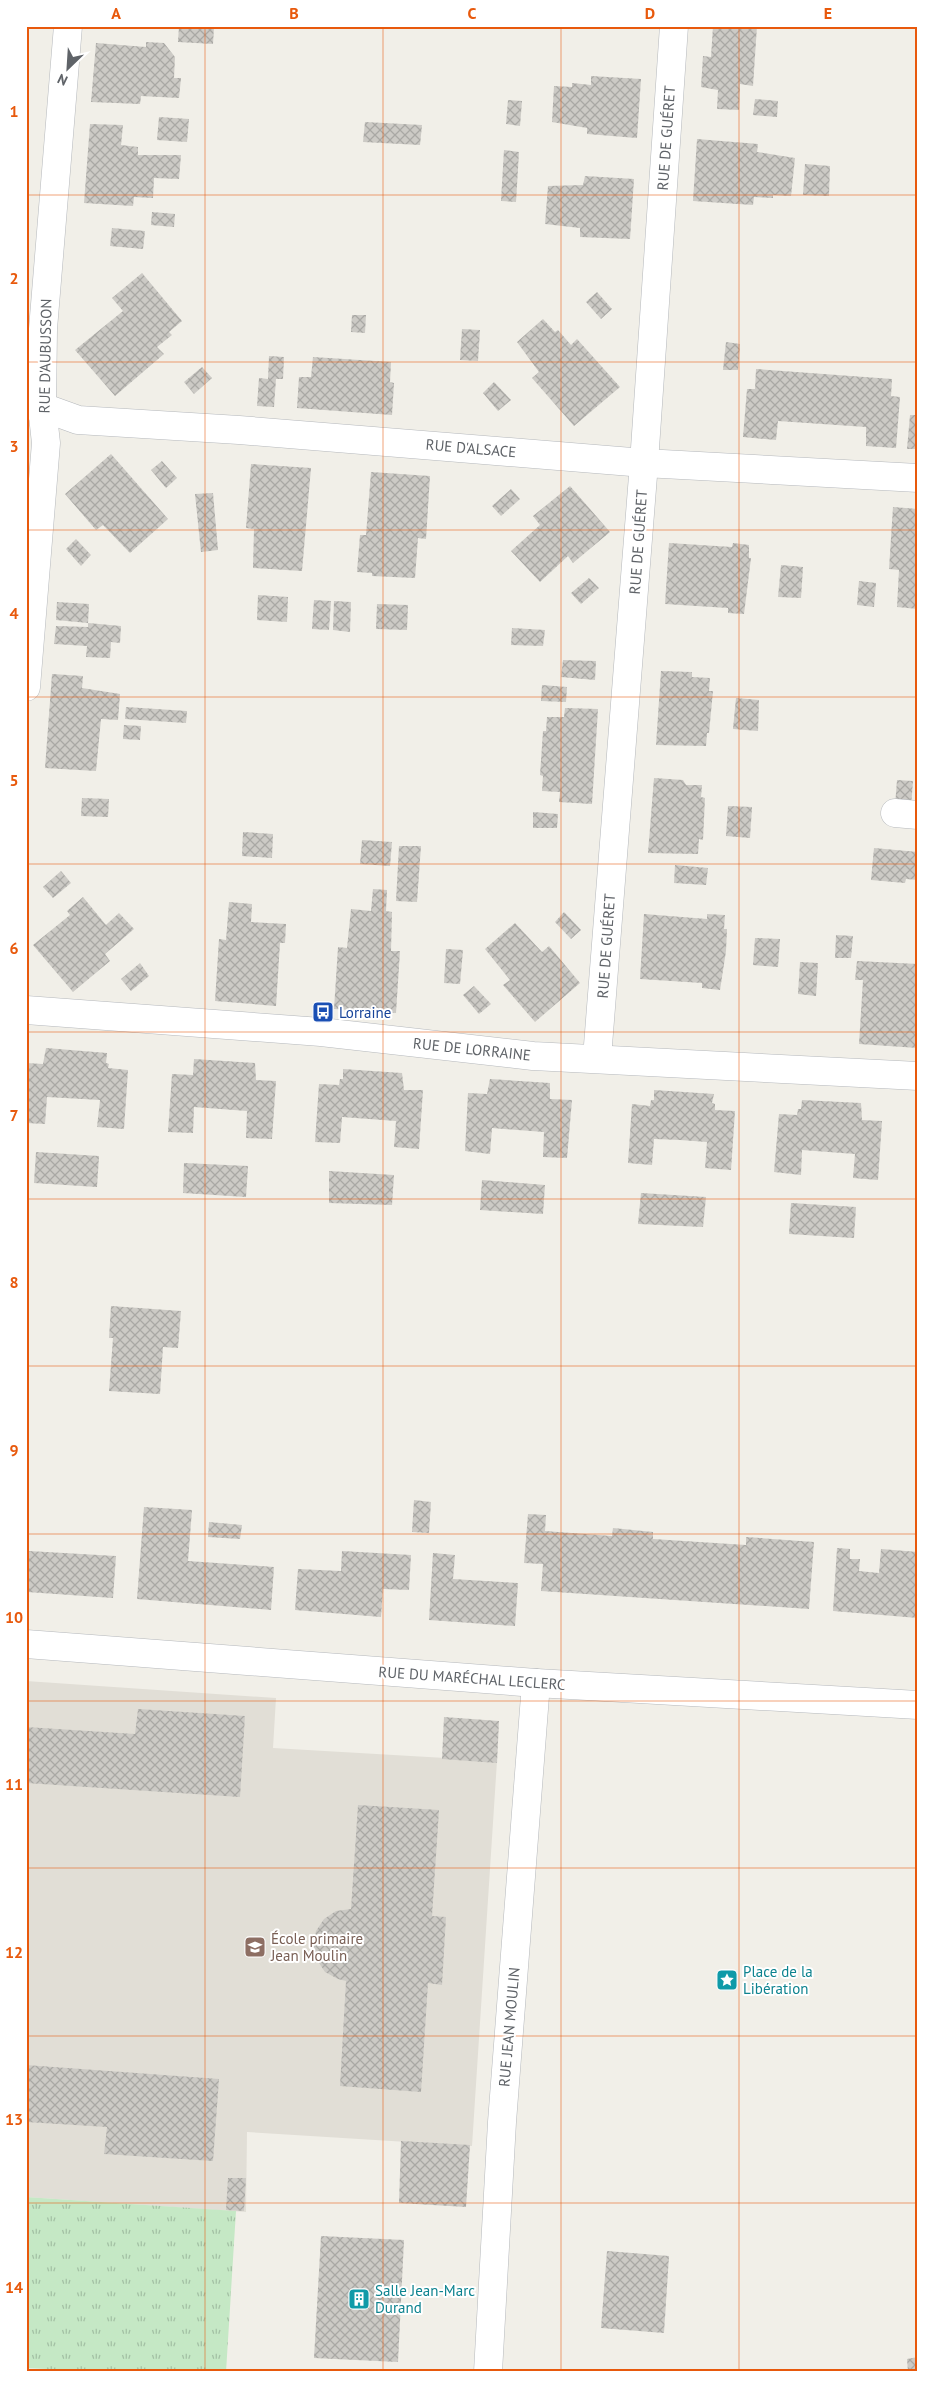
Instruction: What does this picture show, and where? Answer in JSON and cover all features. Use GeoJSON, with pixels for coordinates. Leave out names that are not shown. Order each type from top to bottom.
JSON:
{"type":"FeatureCollection","features":[{"type":"Feature","properties":{"kind":"street","name":"RUE D'AUBUSSON"},"geometry":{"type":"LineString","coordinates":[[26,687],[46,443],[34,406],[43,329],[68,26]]}},
{"type":"Feature","properties":{"kind":"street","name":"RUE DE GUÉRET"},"geometry":{"type":"LineString","coordinates":[[598,1058],[644,462],[674,26]]}},
{"type":"Feature","properties":{"kind":"street","name":"RUE D'ALSACE"},"geometry":{"type":"LineString","coordinates":[[34,406],[78,420],[239,430],[644,462],[918,478]]}},
{"type":"Feature","properties":{"kind":"street","name":"RUE DE LORRAINE"},"geometry":{"type":"LineString","coordinates":[[26,1010],[321,1032],[533,1056],[918,1076]]}},
{"type":"Feature","properties":{"kind":"street","name":"RUE DU MARÉCHAL LECLERC"},"geometry":{"type":"LineString","coordinates":[[26,1644],[536,1683],[918,1705]]}},
{"type":"Feature","properties":{"kind":"street","name":"RUE JEAN MOULIN"},"geometry":{"type":"LineString","coordinates":[[488,2372],[502,2122],[536,1683]]}},
{"type":"Feature","properties":{"kind":"shaded area","name":"École primaire Jean Moulin"},"geometry":{"type":"Polygon","coordinates":[[[26,1681],[276,1698],[273,1748],[497,1761],[472,2146],[247,2132],[246,2212],[26,2197],[26,1681]]]}},
{"type":"Feature","properties":{"kind":"green space"},"geometry":{"type":"Polygon","coordinates":[[[26,2197],[236,2211],[226,2372],[109,2372],[26,2368],[26,2197]]]}},
{"type":"Feature","properties":{"kind":"building"},"geometry":{"type":"Polygon","coordinates":[[[179,26],[214,27],[213,44],[178,42],[179,26]]]}},
{"type":"Feature","properties":{"kind":"building"},"geometry":{"type":"Polygon","coordinates":[[[713,26],[757,26],[753,86],[740,84],[739,110],[717,109],[718,90],[701,87],[703,56],[711,57],[713,26]]]}},
{"type":"Feature","properties":{"kind":"building"},"geometry":{"type":"Polygon","coordinates":[[[146,42],[164,43],[175,57],[174,78],[181,78],[179,98],[141,96],[140,104],[91,102],[96,43],[146,47],[146,42]]]}},
{"type":"Feature","properties":{"kind":"building"},"geometry":{"type":"Polygon","coordinates":[[[591,76],[641,79],[637,138],[587,134],[587,128],[552,122],[554,86],[572,87],[572,83],[591,85],[591,76]]]}},
{"type":"Feature","properties":{"kind":"building"},"geometry":{"type":"Polygon","coordinates":[[[755,99],[778,101],[777,117],[753,115],[755,99]]]}},
{"type":"Feature","properties":{"kind":"building"},"geometry":{"type":"Polygon","coordinates":[[[508,100],[522,101],[520,126],[506,124],[508,100]]]}},
{"type":"Feature","properties":{"kind":"building"},"geometry":{"type":"Polygon","coordinates":[[[159,117],[189,119],[187,142],[157,140],[159,117]]]}},
{"type":"Feature","properties":{"kind":"building"},"geometry":{"type":"Polygon","coordinates":[[[365,122],[422,125],[420,145],[363,142],[365,122]]]}},
{"type":"Feature","properties":{"kind":"building"},"geometry":{"type":"Polygon","coordinates":[[[90,124],[123,125],[121,145],[138,147],[138,155],[181,155],[179,179],[154,178],[153,198],[134,197],[133,206],[84,203],[90,124]]]}},
{"type":"Feature","properties":{"kind":"building"},"geometry":{"type":"Polygon","coordinates":[[[697,139],[758,144],[757,152],[795,158],[791,196],[773,195],[773,198],[754,197],[753,205],[693,201],[697,139]]]}},
{"type":"Feature","properties":{"kind":"building"},"geometry":{"type":"Polygon","coordinates":[[[504,150],[519,152],[516,202],[501,201],[504,150]]]}},
{"type":"Feature","properties":{"kind":"building"},"geometry":{"type":"Polygon","coordinates":[[[805,164],[830,166],[829,196],[803,195],[805,164]]]}},
{"type":"Feature","properties":{"kind":"building"},"geometry":{"type":"Polygon","coordinates":[[[585,176],[634,179],[630,239],[580,237],[580,228],[545,224],[548,186],[583,185],[585,176]]]}},
{"type":"Feature","properties":{"kind":"building"},"geometry":{"type":"Polygon","coordinates":[[[152,212],[175,214],[174,227],[151,225],[152,212]]]}},
{"type":"Feature","properties":{"kind":"building"},"geometry":{"type":"Polygon","coordinates":[[[112,228],[145,231],[143,249],[110,246],[112,228]]]}},
{"type":"Feature","properties":{"kind":"building"},"geometry":{"type":"Polygon","coordinates":[[[142,273],[182,321],[169,332],[172,335],[157,347],[164,354],[115,396],[75,350],[123,311],[112,298],[142,273]]]}},
{"type":"Feature","properties":{"kind":"building"},"geometry":{"type":"Polygon","coordinates":[[[597,292],[612,309],[601,319],[586,302],[597,292]]]}},
{"type":"Feature","properties":{"kind":"building"},"geometry":{"type":"Polygon","coordinates":[[[352,315],[366,315],[365,333],[351,332],[352,315]]]}},
{"type":"Feature","properties":{"kind":"building"},"geometry":{"type":"Polygon","coordinates":[[[543,319],[555,332],[558,330],[571,345],[577,339],[620,387],[574,426],[532,378],[539,372],[517,342],[543,319]]]}},
{"type":"Feature","properties":{"kind":"building"},"geometry":{"type":"Polygon","coordinates":[[[462,329],[480,330],[478,361],[460,360],[462,329]]]}},
{"type":"Feature","properties":{"kind":"building"},"geometry":{"type":"Polygon","coordinates":[[[726,342],[740,344],[738,370],[723,370],[726,342]]]}},
{"type":"Feature","properties":{"kind":"building"},"geometry":{"type":"Polygon","coordinates":[[[269,356],[284,357],[283,379],[276,379],[274,407],[257,406],[259,378],[268,379],[269,356]]]}},
{"type":"Feature","properties":{"kind":"building"},"geometry":{"type":"Polygon","coordinates":[[[313,357],[391,362],[390,382],[394,383],[392,415],[297,408],[299,377],[311,377],[313,357]]]}},
{"type":"Feature","properties":{"kind":"building"},"geometry":{"type":"Polygon","coordinates":[[[202,367],[212,378],[194,394],[184,382],[202,367]]]}},
{"type":"Feature","properties":{"kind":"building"},"geometry":{"type":"Polygon","coordinates":[[[756,369],[892,379],[891,396],[900,397],[896,448],[866,446],[866,427],[778,421],[776,440],[743,437],[747,389],[755,389],[756,369]]]}},
{"type":"Feature","properties":{"kind":"building"},"geometry":{"type":"Polygon","coordinates":[[[494,382],[511,400],[498,411],[483,393],[494,382]]]}},
{"type":"Feature","properties":{"kind":"building"},"geometry":{"type":"Polygon","coordinates":[[[910,415],[918,415],[918,449],[907,449],[910,415]]]}},
{"type":"Feature","properties":{"kind":"building"},"geometry":{"type":"Polygon","coordinates":[[[111,454],[168,519],[130,553],[103,525],[96,530],[65,494],[111,454]]]}},
{"type":"Feature","properties":{"kind":"building"},"geometry":{"type":"Polygon","coordinates":[[[162,461],[177,478],[166,488],[151,470],[162,461]]]}},
{"type":"Feature","properties":{"kind":"building"},"geometry":{"type":"Polygon","coordinates":[[[251,464],[311,468],[302,571],[253,568],[254,529],[246,528],[251,464]]]}},
{"type":"Feature","properties":{"kind":"building"},"geometry":{"type":"Polygon","coordinates":[[[371,472],[430,476],[426,539],[418,538],[415,578],[372,576],[372,573],[357,572],[360,535],[366,535],[371,472]]]}},
{"type":"Feature","properties":{"kind":"building"},"geometry":{"type":"Polygon","coordinates":[[[570,486],[610,532],[573,563],[568,556],[540,582],[511,551],[540,525],[533,516],[570,486]]]}},
{"type":"Feature","properties":{"kind":"building"},"geometry":{"type":"Polygon","coordinates":[[[511,489],[520,499],[501,516],[492,506],[511,489]]]}},
{"type":"Feature","properties":{"kind":"building"},"geometry":{"type":"Polygon","coordinates":[[[213,493],[218,550],[201,552],[195,494],[213,493]]]}},
{"type":"Feature","properties":{"kind":"building"},"geometry":{"type":"Polygon","coordinates":[[[893,507],[918,509],[918,609],[897,607],[899,570],[889,569],[893,507]]]}},
{"type":"Feature","properties":{"kind":"building"},"geometry":{"type":"Polygon","coordinates":[[[76,539],[91,555],[81,566],[66,549],[76,539]]]}},
{"type":"Feature","properties":{"kind":"building"},"geometry":{"type":"Polygon","coordinates":[[[669,543],[732,547],[733,543],[749,545],[749,558],[751,558],[744,614],[728,613],[728,608],[665,604],[669,543]]]}},
{"type":"Feature","properties":{"kind":"building"},"geometry":{"type":"Polygon","coordinates":[[[781,565],[803,567],[801,598],[778,597],[781,565]]]}},
{"type":"Feature","properties":{"kind":"building"},"geometry":{"type":"Polygon","coordinates":[[[589,578],[599,588],[581,604],[571,593],[589,578]]]}},
{"type":"Feature","properties":{"kind":"building"},"geometry":{"type":"Polygon","coordinates":[[[859,581],[876,583],[874,607],[857,605],[859,581]]]}},
{"type":"Feature","properties":{"kind":"building"},"geometry":{"type":"Polygon","coordinates":[[[258,595],[288,597],[287,622],[257,620],[258,595]]]}},
{"type":"Feature","properties":{"kind":"building"},"geometry":{"type":"Polygon","coordinates":[[[314,600],[331,601],[329,630],[312,629],[314,600]]]}},
{"type":"Feature","properties":{"kind":"building"},"geometry":{"type":"Polygon","coordinates":[[[334,601],[351,602],[350,632],[333,630],[334,601]]]}},
{"type":"Feature","properties":{"kind":"building"},"geometry":{"type":"Polygon","coordinates":[[[57,602],[89,604],[88,623],[56,620],[57,602]]]}},
{"type":"Feature","properties":{"kind":"building"},"geometry":{"type":"Polygon","coordinates":[[[377,604],[408,605],[407,630],[376,629],[377,604]]]}},
{"type":"Feature","properties":{"kind":"building"},"geometry":{"type":"Polygon","coordinates":[[[88,623],[121,626],[120,643],[111,642],[110,658],[86,657],[87,646],[54,644],[56,626],[88,627],[88,623]]]}},
{"type":"Feature","properties":{"kind":"building"},"geometry":{"type":"Polygon","coordinates":[[[512,628],[545,630],[543,646],[511,645],[512,628]]]}},
{"type":"Feature","properties":{"kind":"building"},"geometry":{"type":"Polygon","coordinates":[[[563,660],[596,661],[595,680],[561,677],[563,660]]]}},
{"type":"Feature","properties":{"kind":"building"},"geometry":{"type":"Polygon","coordinates":[[[661,671],[692,672],[692,677],[710,678],[709,691],[713,691],[706,746],[656,745],[661,671]]]}},
{"type":"Feature","properties":{"kind":"building"},"geometry":{"type":"Polygon","coordinates":[[[52,674],[83,676],[82,688],[120,694],[118,720],[101,719],[96,771],[45,768],[52,674]]]}},
{"type":"Feature","properties":{"kind":"building"},"geometry":{"type":"Polygon","coordinates":[[[542,685],[567,687],[566,702],[541,701],[542,685]]]}},
{"type":"Feature","properties":{"kind":"building"},"geometry":{"type":"Polygon","coordinates":[[[736,698],[759,700],[758,731],[733,729],[736,698]]]}},
{"type":"Feature","properties":{"kind":"building"},"geometry":{"type":"Polygon","coordinates":[[[126,707],[187,711],[186,723],[125,719],[126,707]]]}},
{"type":"Feature","properties":{"kind":"building"},"geometry":{"type":"Polygon","coordinates":[[[565,708],[598,709],[592,804],[559,802],[560,792],[542,791],[543,776],[540,775],[543,731],[546,731],[547,717],[564,717],[565,708]]]}},
{"type":"Feature","properties":{"kind":"building"},"geometry":{"type":"Polygon","coordinates":[[[124,725],[141,726],[140,740],[123,739],[124,725]]]}},
{"type":"Feature","properties":{"kind":"building"},"geometry":{"type":"Polygon","coordinates":[[[654,778],[683,780],[686,785],[702,785],[701,797],[705,798],[703,840],[699,839],[698,854],[648,853],[654,778]]]}},
{"type":"Feature","properties":{"kind":"building"},"geometry":{"type":"Polygon","coordinates":[[[897,780],[913,781],[911,807],[895,806],[897,780]]]}},
{"type":"Feature","properties":{"kind":"building"},"geometry":{"type":"Polygon","coordinates":[[[82,798],[109,799],[108,817],[81,816],[82,798]]]}},
{"type":"Feature","properties":{"kind":"building"},"geometry":{"type":"Polygon","coordinates":[[[728,806],[752,807],[750,838],[726,836],[728,806]]]}},
{"type":"Feature","properties":{"kind":"building"},"geometry":{"type":"Polygon","coordinates":[[[533,812],[558,814],[557,828],[533,828],[533,812]]]}},
{"type":"Feature","properties":{"kind":"building"},"geometry":{"type":"Polygon","coordinates":[[[243,832],[273,834],[272,858],[242,856],[243,832]]]}},
{"type":"Feature","properties":{"kind":"building"},"geometry":{"type":"Polygon","coordinates":[[[362,840],[392,842],[390,866],[360,864],[362,840]]]}},
{"type":"Feature","properties":{"kind":"building"},"geometry":{"type":"Polygon","coordinates":[[[399,846],[421,846],[417,902],[396,901],[399,846]]]}},
{"type":"Feature","properties":{"kind":"building"},"geometry":{"type":"Polygon","coordinates":[[[874,848],[918,852],[918,880],[906,879],[905,883],[871,880],[874,848]]]}},
{"type":"Feature","properties":{"kind":"building"},"geometry":{"type":"Polygon","coordinates":[[[675,865],[708,868],[706,885],[674,883],[675,865]]]}},
{"type":"Feature","properties":{"kind":"building"},"geometry":{"type":"Polygon","coordinates":[[[61,871],[71,883],[53,898],[43,887],[61,871]]]}},
{"type":"Feature","properties":{"kind":"building"},"geometry":{"type":"Polygon","coordinates":[[[373,889],[387,890],[386,911],[392,912],[391,951],[400,951],[396,1013],[334,1009],[338,947],[347,948],[351,909],[371,911],[373,889]]]}},
{"type":"Feature","properties":{"kind":"building"},"geometry":{"type":"Polygon","coordinates":[[[83,897],[106,925],[119,913],[134,929],[105,954],[110,961],[73,992],[33,945],[70,915],[67,911],[83,897]]]}},
{"type":"Feature","properties":{"kind":"building"},"geometry":{"type":"Polygon","coordinates":[[[229,902],[252,904],[251,922],[286,924],[285,943],[280,943],[276,1006],[215,1001],[219,939],[226,940],[229,902]]]}},
{"type":"Feature","properties":{"kind":"building"},"geometry":{"type":"Polygon","coordinates":[[[564,912],[581,930],[571,939],[555,922],[564,912]]]}},
{"type":"Feature","properties":{"kind":"building"},"geometry":{"type":"Polygon","coordinates":[[[644,914],[707,919],[707,914],[725,915],[724,929],[727,929],[726,951],[720,990],[702,988],[702,983],[640,979],[644,914]]]}},
{"type":"Feature","properties":{"kind":"building"},"geometry":{"type":"Polygon","coordinates":[[[515,923],[542,952],[549,946],[580,983],[535,1022],[503,985],[510,980],[485,949],[515,923]]]}},
{"type":"Feature","properties":{"kind":"building"},"geometry":{"type":"Polygon","coordinates":[[[836,935],[853,936],[851,958],[835,958],[836,935]]]}},
{"type":"Feature","properties":{"kind":"building"},"geometry":{"type":"Polygon","coordinates":[[[755,938],[780,939],[778,967],[753,965],[755,938]]]}},
{"type":"Feature","properties":{"kind":"building"},"geometry":{"type":"Polygon","coordinates":[[[446,949],[463,950],[460,984],[444,983],[446,949]]]}},
{"type":"Feature","properties":{"kind":"building"},"geometry":{"type":"Polygon","coordinates":[[[857,961],[918,964],[918,1048],[859,1044],[863,980],[855,980],[857,961]]]}},
{"type":"Feature","properties":{"kind":"building"},"geometry":{"type":"Polygon","coordinates":[[[800,962],[818,963],[816,996],[798,994],[800,962]]]}},
{"type":"Feature","properties":{"kind":"building"},"geometry":{"type":"Polygon","coordinates":[[[140,963],[149,976],[131,991],[121,979],[140,963]]]}},
{"type":"Feature","properties":{"kind":"building"},"geometry":{"type":"Polygon","coordinates":[[[474,986],[491,1004],[479,1014],[463,995],[474,986]]]}},
{"type":"Feature","properties":{"kind":"building"},"geometry":{"type":"Polygon","coordinates":[[[46,1048],[107,1053],[106,1063],[109,1064],[108,1068],[128,1070],[124,1129],[97,1127],[100,1100],[47,1097],[45,1124],[26,1123],[26,1063],[43,1064],[46,1048]]]}},
{"type":"Feature","properties":{"kind":"building"},"geometry":{"type":"Polygon","coordinates":[[[194,1059],[255,1063],[256,1080],[276,1081],[272,1139],[246,1138],[247,1111],[194,1107],[193,1133],[168,1132],[172,1074],[193,1075],[194,1059]]]}},
{"type":"Feature","properties":{"kind":"building"},"geometry":{"type":"Polygon","coordinates":[[[343,1069],[402,1073],[404,1090],[423,1090],[419,1149],[394,1147],[396,1121],[342,1117],[340,1143],[315,1142],[319,1084],[339,1085],[340,1079],[343,1079],[343,1069]]]}},
{"type":"Feature","properties":{"kind":"building"},"geometry":{"type":"Polygon","coordinates":[[[490,1079],[550,1083],[550,1099],[572,1100],[567,1158],[543,1157],[544,1132],[492,1128],[490,1154],[465,1151],[468,1093],[487,1094],[490,1079]]]}},
{"type":"Feature","properties":{"kind":"building"},"geometry":{"type":"Polygon","coordinates":[[[654,1090],[714,1094],[712,1103],[715,1104],[715,1110],[735,1111],[731,1170],[705,1168],[707,1142],[680,1140],[654,1139],[652,1165],[628,1163],[632,1104],[650,1106],[651,1100],[654,1100],[654,1090]]]}},
{"type":"Feature","properties":{"kind":"building"},"geometry":{"type":"Polygon","coordinates":[[[802,1100],[861,1103],[862,1120],[882,1121],[878,1180],[853,1178],[855,1154],[802,1150],[801,1175],[774,1172],[779,1114],[797,1115],[798,1109],[801,1109],[802,1100]]]}},
{"type":"Feature","properties":{"kind":"building"},"geometry":{"type":"Polygon","coordinates":[[[36,1152],[99,1156],[97,1187],[34,1183],[36,1152]]]}},
{"type":"Feature","properties":{"kind":"building"},"geometry":{"type":"Polygon","coordinates":[[[184,1163],[248,1166],[246,1197],[183,1193],[184,1163]]]}},
{"type":"Feature","properties":{"kind":"building"},"geometry":{"type":"Polygon","coordinates":[[[329,1171],[394,1175],[392,1205],[329,1203],[329,1171]]]}},
{"type":"Feature","properties":{"kind":"building"},"geometry":{"type":"Polygon","coordinates":[[[482,1180],[545,1185],[543,1214],[480,1210],[482,1180]]]}},
{"type":"Feature","properties":{"kind":"building"},"geometry":{"type":"Polygon","coordinates":[[[641,1193],[706,1197],[703,1227],[638,1224],[641,1193]]]}},
{"type":"Feature","properties":{"kind":"building"},"geometry":{"type":"Polygon","coordinates":[[[791,1203],[856,1207],[854,1238],[789,1234],[791,1203]]]}},
{"type":"Feature","properties":{"kind":"building"},"geometry":{"type":"Polygon","coordinates":[[[111,1306],[181,1311],[178,1348],[163,1347],[160,1394],[109,1391],[113,1338],[109,1338],[111,1306]]]}},
{"type":"Feature","properties":{"kind":"building"},"geometry":{"type":"Polygon","coordinates":[[[414,1500],[431,1502],[429,1533],[412,1532],[414,1500]]]}},
{"type":"Feature","properties":{"kind":"building"},"geometry":{"type":"Polygon","coordinates":[[[144,1507],[192,1510],[188,1561],[274,1567],[271,1610],[137,1599],[144,1507]]]}},
{"type":"Feature","properties":{"kind":"building"},"geometry":{"type":"Polygon","coordinates":[[[528,1514],[546,1515],[545,1531],[612,1536],[613,1528],[653,1532],[653,1539],[746,1545],[746,1537],[814,1542],[809,1609],[541,1591],[543,1564],[524,1563],[528,1514]]]}},
{"type":"Feature","properties":{"kind":"building"},"geometry":{"type":"Polygon","coordinates":[[[209,1522],[242,1525],[240,1539],[208,1537],[209,1522]]]}},
{"type":"Feature","properties":{"kind":"building"},"geometry":{"type":"Polygon","coordinates":[[[837,1548],[850,1549],[850,1559],[860,1559],[859,1571],[879,1573],[881,1549],[918,1552],[918,1618],[833,1611],[837,1548]]]}},
{"type":"Feature","properties":{"kind":"building"},"geometry":{"type":"Polygon","coordinates":[[[29,1551],[116,1556],[113,1598],[27,1592],[29,1551]]]}},
{"type":"Feature","properties":{"kind":"building"},"geometry":{"type":"Polygon","coordinates":[[[342,1551],[411,1555],[409,1590],[383,1589],[381,1617],[295,1610],[298,1569],[341,1571],[342,1551]]]}},
{"type":"Feature","properties":{"kind":"building"},"geometry":{"type":"Polygon","coordinates":[[[433,1553],[455,1555],[453,1579],[518,1583],[515,1626],[429,1620],[433,1553]]]}},
{"type":"Feature","properties":{"kind":"building"},"geometry":{"type":"Polygon","coordinates":[[[138,1709],[245,1716],[240,1797],[26,1783],[26,1727],[135,1734],[138,1709]]]}},
{"type":"Feature","properties":{"kind":"building"},"geometry":{"type":"Polygon","coordinates":[[[444,1717],[499,1721],[497,1763],[442,1759],[444,1717]]]}},
{"type":"Feature","properties":{"kind":"building"},"geometry":{"type":"Polygon","coordinates":[[[358,1805],[439,1810],[432,1916],[446,1917],[442,1985],[428,1983],[421,2092],[340,2086],[346,1981],[325,1972],[317,1960],[313,1946],[316,1931],[324,1919],[336,1911],[351,1909],[358,1805]]]}},
{"type":"Feature","properties":{"kind":"building"},"geometry":{"type":"Polygon","coordinates":[[[26,2065],[219,2079],[213,2161],[104,2154],[107,2127],[26,2122],[26,2065]]]}},
{"type":"Feature","properties":{"kind":"building"},"geometry":{"type":"Polygon","coordinates":[[[401,2141],[470,2145],[466,2207],[399,2203],[401,2141]]]}},
{"type":"Feature","properties":{"kind":"building"},"geometry":{"type":"Polygon","coordinates":[[[228,2178],[246,2178],[244,2211],[226,2210],[228,2178]]]}},
{"type":"Feature","properties":{"kind":"building","name":"Salle Jean-Marc Durand"},"geometry":{"type":"Polygon","coordinates":[[[321,2236],[404,2240],[398,2362],[314,2358],[321,2236]]]}},
{"type":"Feature","properties":{"kind":"building"},"geometry":{"type":"Polygon","coordinates":[[[607,2251],[669,2256],[664,2333],[601,2328],[607,2251]]]}},
{"type":"Feature","properties":{"kind":"building"},"geometry":{"type":"Polygon","coordinates":[[[918,2357],[918,2372],[908,2372],[907,2359],[918,2357]]]}},
{"type":"Feature","properties":{"kind":"place","name":"Lorraine"},"geometry":{"type":"Point","coordinates":[323,1012]}},
{"type":"Feature","properties":{"kind":"place","name":"École primaire Jean Moulin"},"geometry":{"type":"Point","coordinates":[255,1947]}},
{"type":"Feature","properties":{"kind":"place","name":"Place de la Libération"},"geometry":{"type":"Point","coordinates":[727,1980]}},
{"type":"Feature","properties":{"kind":"place","name":"Salle Jean-Marc Durand"},"geometry":{"type":"Point","coordinates":[359,2299]}}]}
